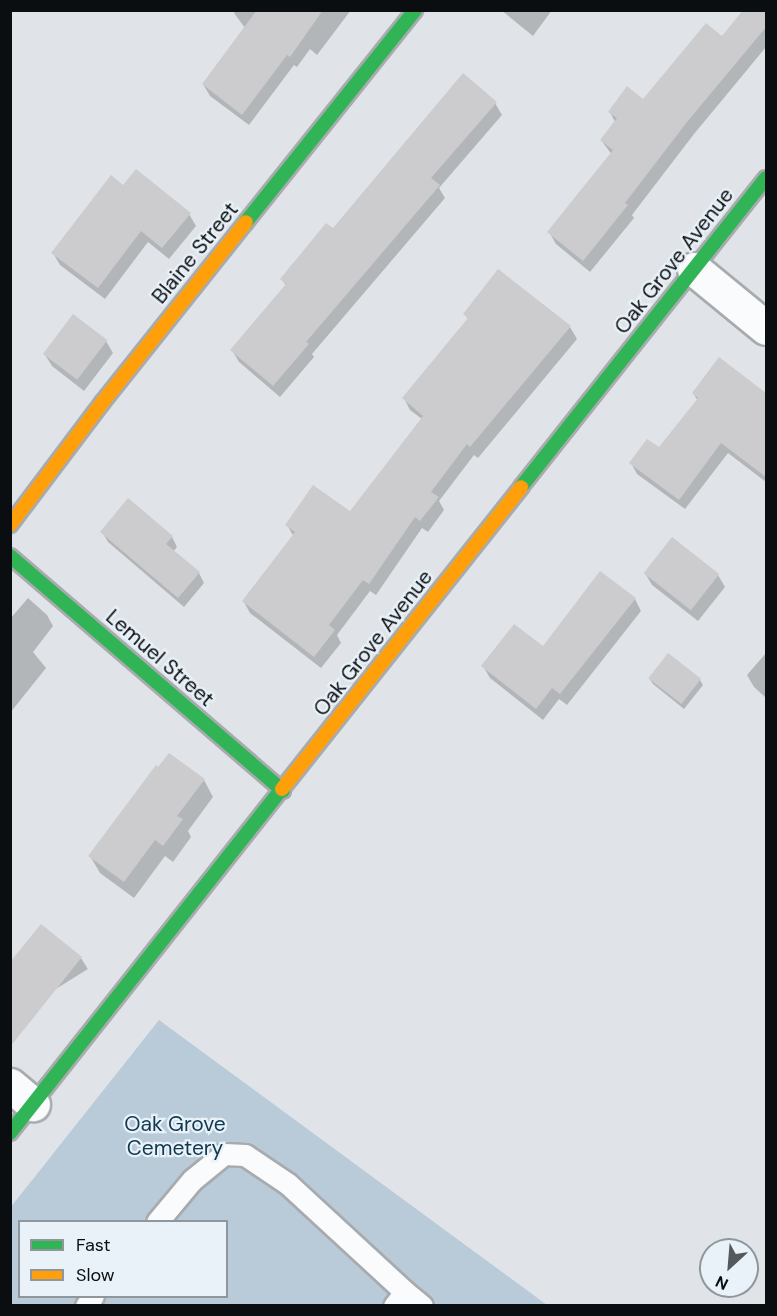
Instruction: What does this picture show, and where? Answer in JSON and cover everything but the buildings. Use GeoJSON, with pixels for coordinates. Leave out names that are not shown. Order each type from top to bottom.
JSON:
{"type":"FeatureCollection","features":[{"type":"Feature","properties":{"kind":"street","name":"Blaine Street"},"geometry":{"type":"LineString","coordinates":[[10,525],[102,403],[415,10]]}},
{"type":"Feature","properties":{"kind":"street","name":"Oak Grove Avenue"},"geometry":{"type":"LineString","coordinates":[[10,1133],[22,1095],[283,791],[766,178]]}},
{"type":"Feature","properties":{"kind":"street"},"geometry":{"type":"LineString","coordinates":[[694,269],[766,328]]}},
{"type":"Feature","properties":{"kind":"street","name":"Lemuel Street"},"geometry":{"type":"LineString","coordinates":[[10,556],[283,791]]}},
{"type":"Feature","properties":{"kind":"lane"},"geometry":{"type":"LineString","coordinates":[[158,1220],[192,1180],[224,1154],[245,1155],[288,1184],[399,1299],[422,1305]]}},
{"type":"Feature","properties":{"kind":"green space","name":"Oak Grove Cemetery"},"geometry":{"type":"Polygon","coordinates":[[[159,1020],[547,1305],[11,1305],[10,1208],[159,1020]]]}},
{"type":"Feature","properties":{"kind":"traffic: fast"},"geometry":{"type":"LineString","coordinates":[[246,222],[415,10]]}},
{"type":"Feature","properties":{"kind":"traffic: fast"},"geometry":{"type":"LineString","coordinates":[[521,487],[766,178]]}},
{"type":"Feature","properties":{"kind":"traffic: fast"},"geometry":{"type":"LineString","coordinates":[[10,556],[283,791]]}},
{"type":"Feature","properties":{"kind":"traffic: fast"},"geometry":{"type":"LineString","coordinates":[[10,1133],[282,789]]}},
{"type":"Feature","properties":{"kind":"traffic: slow"},"geometry":{"type":"LineString","coordinates":[[10,525],[102,403],[246,222]]}},
{"type":"Feature","properties":{"kind":"traffic: slow"},"geometry":{"type":"LineString","coordinates":[[282,789],[521,487]]}}]}
